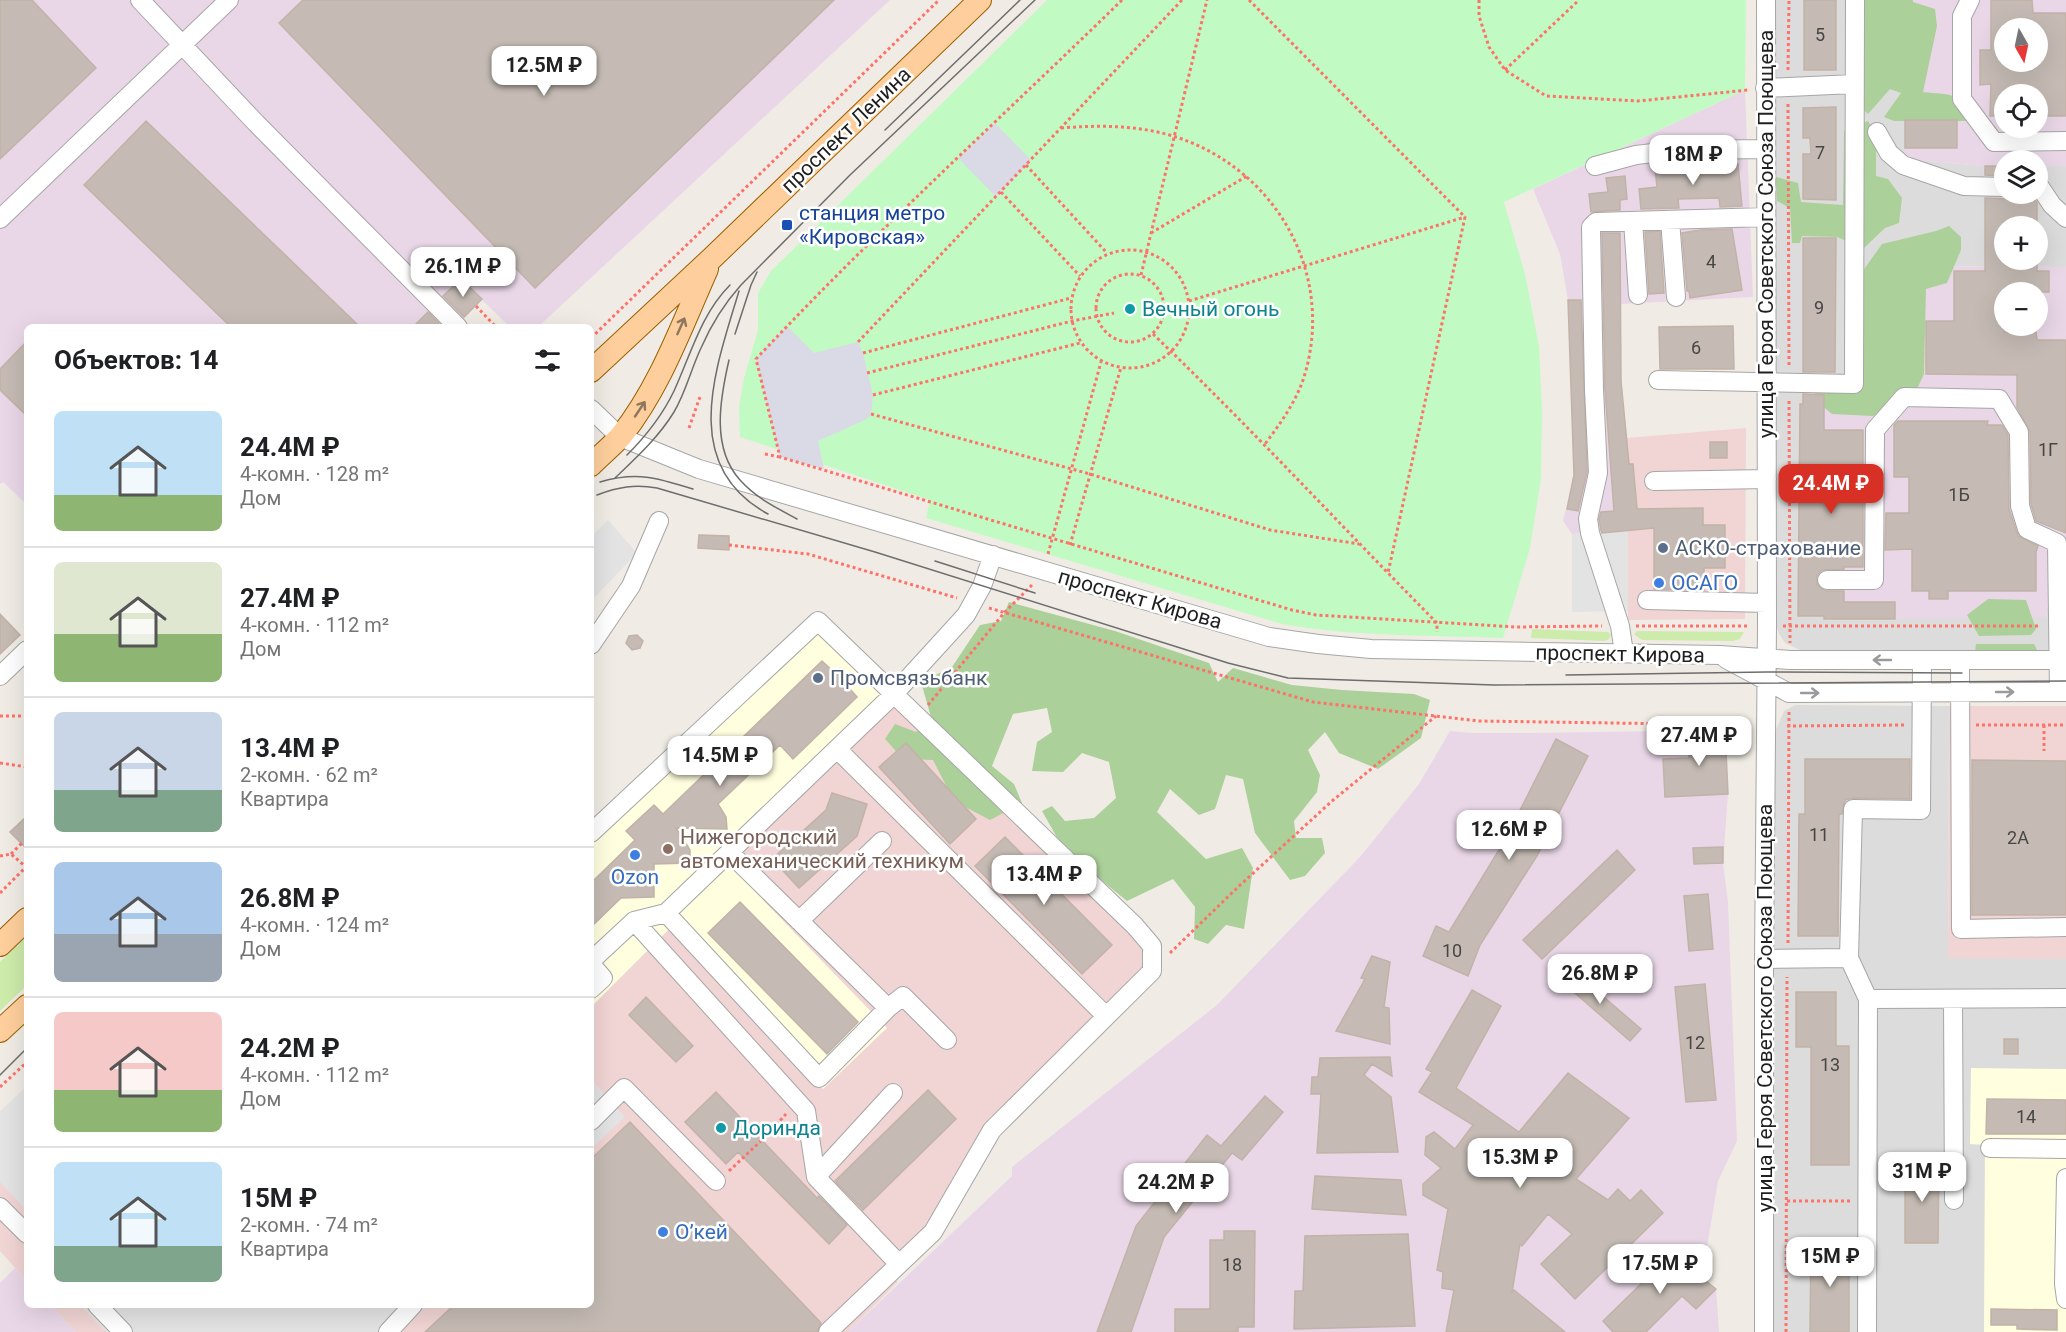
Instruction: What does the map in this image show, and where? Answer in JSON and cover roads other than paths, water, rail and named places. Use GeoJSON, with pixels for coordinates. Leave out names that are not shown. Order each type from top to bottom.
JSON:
{"type":"FeatureCollection","features":[{"type":"Feature","properties":{"kind":"main road","name":"проспект Ленина"},"geometry":{"type":"LineString","coordinates":[[594,368],[711,260],[980,0]]}},
{"type":"Feature","properties":{"kind":"main road","name":"проспект Ленина"},"geometry":{"type":"LineString","coordinates":[[594,462],[620,437],[657,380],[711,260]]}},
{"type":"Feature","properties":{"kind":"main road"},"geometry":{"type":"LineString","coordinates":[[0,945],[24,922]]}},
{"type":"Feature","properties":{"kind":"main road"},"geometry":{"type":"LineString","coordinates":[[0,1031],[24,1009]]}},
{"type":"Feature","properties":{"kind":"street"},"geometry":{"type":"LineString","coordinates":[[140,0],[256,123],[454,324]]}},
{"type":"Feature","properties":{"kind":"street"},"geometry":{"type":"LineString","coordinates":[[0,219],[230,0]]}},
{"type":"Feature","properties":{"kind":"street","name":"улица Героя Советского Союза Поющева"},"geometry":{"type":"LineString","coordinates":[[1764,1332],[1767,682],[1766,0]]}},
{"type":"Feature","properties":{"kind":"street"},"geometry":{"type":"LineString","coordinates":[[1658,380],[1854,384],[1855,0]]}},
{"type":"Feature","properties":{"kind":"street"},"geometry":{"type":"LineString","coordinates":[[1970,0],[1962,16],[1962,99],[1994,142],[2066,141]]}},
{"type":"Feature","properties":{"kind":"street"},"geometry":{"type":"LineString","coordinates":[[1765,88],[1854,84]]}},
{"type":"Feature","properties":{"kind":"street"},"geometry":{"type":"LineString","coordinates":[[1877,132],[1889,153],[1903,165],[1964,186],[1994,187]]}},
{"type":"Feature","properties":{"kind":"street"},"geometry":{"type":"LineString","coordinates":[[1595,166],[1636,155],[1679,150],[1766,149]]}},
{"type":"Feature","properties":{"kind":"street"},"geometry":{"type":"LineString","coordinates":[[2048,199],[2066,218]]}},
{"type":"Feature","properties":{"kind":"street"},"geometry":{"type":"LineString","coordinates":[[1624,653],[1620,626],[1590,533],[1588,519],[1598,472],[1591,227],[1596,222],[1766,218]]}},
{"type":"Feature","properties":{"kind":"street"},"geometry":{"type":"LineString","coordinates":[[1670,220],[1676,297]]}},
{"type":"Feature","properties":{"kind":"street"},"geometry":{"type":"LineString","coordinates":[[1633,221],[1638,295]]}},
{"type":"Feature","properties":{"kind":"street"},"geometry":{"type":"LineString","coordinates":[[1827,579],[1874,580],[1875,430],[1904,397],[2000,399],[2019,432],[2020,506],[2027,529],[2061,543],[2058,626],[2062,660],[2062,692]]}},
{"type":"Feature","properties":{"kind":"street","name":"проспект Кирова"},"geometry":{"type":"LineString","coordinates":[[594,412],[620,437],[699,469],[1269,637],[1371,649],[1720,655],[1767,658],[2062,660]]}},
{"type":"Feature","properties":{"kind":"street"},"geometry":{"type":"LineString","coordinates":[[1654,481],[1767,479]]}},
{"type":"Feature","properties":{"kind":"street"},"geometry":{"type":"LineString","coordinates":[[594,641],[632,586],[659,521]]}},
{"type":"Feature","properties":{"kind":"street"},"geometry":{"type":"LineString","coordinates":[[594,960],[634,921],[666,913],[893,695],[966,615],[974,603],[993,555]]}},
{"type":"Feature","properties":{"kind":"street"},"geometry":{"type":"LineString","coordinates":[[1647,600],[1767,603]]}},
{"type":"Feature","properties":{"kind":"street"},"geometry":{"type":"LineString","coordinates":[[594,830],[818,621],[1135,926],[1152,946],[1152,971],[992,1130],[933,1232],[828,1332]]}},
{"type":"Feature","properties":{"kind":"street"},"geometry":{"type":"LineString","coordinates":[[0,676],[24,653]]}},
{"type":"Feature","properties":{"kind":"street","name":"проспект Кирова"},"geometry":{"type":"LineString","coordinates":[[1720,655],[1789,693],[2062,692]]}},
{"type":"Feature","properties":{"kind":"street"},"geometry":{"type":"LineString","coordinates":[[1867,1332],[1868,999],[1849,958],[1853,809],[1921,810],[1922,660]]}},
{"type":"Feature","properties":{"kind":"street"},"geometry":{"type":"LineString","coordinates":[[1960,660],[1961,929],[2066,927]]}},
{"type":"Feature","properties":{"kind":"street"},"geometry":{"type":"LineString","coordinates":[[837,749],[1106,1016]]}},
{"type":"Feature","properties":{"kind":"street"},"geometry":{"type":"LineString","coordinates":[[800,921],[882,841]]}},
{"type":"Feature","properties":{"kind":"street"},"geometry":{"type":"LineString","coordinates":[[729,852],[888,1008]]}},
{"type":"Feature","properties":{"kind":"street"},"geometry":{"type":"LineString","coordinates":[[666,913],[819,1078],[888,1008],[903,996],[947,1040]]}},
{"type":"Feature","properties":{"kind":"street"},"geometry":{"type":"LineString","coordinates":[[634,921],[806,1111],[816,1177],[899,1264]]}},
{"type":"Feature","properties":{"kind":"street"},"geometry":{"type":"LineString","coordinates":[[1764,959],[1849,958]]}},
{"type":"Feature","properties":{"kind":"street"},"geometry":{"type":"LineString","coordinates":[[594,967],[603,978],[594,986]]}},
{"type":"Feature","properties":{"kind":"street"},"geometry":{"type":"LineString","coordinates":[[1868,999],[2066,998]]}},
{"type":"Feature","properties":{"kind":"street"},"geometry":{"type":"LineString","coordinates":[[1953,999],[1954,1200]]}},
{"type":"Feature","properties":{"kind":"street"},"geometry":{"type":"LineString","coordinates":[[594,1118],[624,1088],[716,1181]]}},
{"type":"Feature","properties":{"kind":"street"},"geometry":{"type":"LineString","coordinates":[[816,1177],[893,1093]]}},
{"type":"Feature","properties":{"kind":"street"},"geometry":{"type":"LineString","coordinates":[[1990,1148],[2066,1149]]}},
{"type":"Feature","properties":{"kind":"street"},"geometry":{"type":"LineString","coordinates":[[2066,1178],[2064,1284],[2066,1299]]}},
{"type":"Feature","properties":{"kind":"street"},"geometry":{"type":"LineString","coordinates":[[0,1207],[24,1231]]}},
{"type":"Feature","properties":{"kind":"street"},"geometry":{"type":"LineString","coordinates":[[100,1308],[123,1332]]}},
{"type":"Feature","properties":{"kind":"street"},"geometry":{"type":"LineString","coordinates":[[388,1332],[410,1308]]}},
{"type":"Feature","properties":{"kind":"tram line"},"geometry":{"type":"LineString","coordinates":[[885,130],[1020,0]]}},
{"type":"Feature","properties":{"kind":"tram line"},"geometry":{"type":"LineString","coordinates":[[615,478],[654,439],[674,412],[709,331],[741,285],[850,175],[1035,0]]}},
{"type":"Feature","properties":{"kind":"tram line"},"geometry":{"type":"LineString","coordinates":[[735,334],[757,272]]}},
{"type":"Feature","properties":{"kind":"tram line"},"geometry":{"type":"LineString","coordinates":[[627,455],[664,409],[674,391],[697,335],[711,309],[730,285]]}},
{"type":"Feature","properties":{"kind":"tram line"},"geometry":{"type":"LineString","coordinates":[[739,291],[714,382],[711,413],[713,442],[722,469],[740,494],[768,514]]}},
{"type":"Feature","properties":{"kind":"tram line"},"geometry":{"type":"LineString","coordinates":[[729,360],[720,423],[725,453],[731,467],[746,486],[767,502],[797,519]]}},
{"type":"Feature","properties":{"kind":"tram line"},"geometry":{"type":"LineString","coordinates":[[600,482],[636,476],[693,489]]}},
{"type":"Feature","properties":{"kind":"tram line"},"geometry":{"type":"LineString","coordinates":[[597,495],[627,487],[657,488],[875,552],[1228,663],[1288,678],[1494,685],[2066,681]]}},
{"type":"Feature","properties":{"kind":"tram line"},"geometry":{"type":"LineString","coordinates":[[935,561],[1035,593]]}},
{"type":"Feature","properties":{"kind":"tram line"},"geometry":{"type":"LineString","coordinates":[[1566,675],[1767,672],[1962,673]]}},
{"type":"Feature","properties":{"kind":"tram line"},"geometry":{"type":"LineString","coordinates":[[0,1075],[24,1051]]}},
{"type":"Feature","properties":{"kind":"place","name":"станция метро «Кировская»"},"geometry":{"type":"Point","coordinates":[787,225]}},
{"type":"Feature","properties":{"kind":"place","name":"Вечный огонь"},"geometry":{"type":"Point","coordinates":[1130,309]}},
{"type":"Feature","properties":{"kind":"place","name":"АСКО-страхование"},"geometry":{"type":"Point","coordinates":[1663,548]}},
{"type":"Feature","properties":{"kind":"place","name":"ОСАГО"},"geometry":{"type":"Point","coordinates":[1659,583]}},
{"type":"Feature","properties":{"kind":"place","name":"Промсвязьбанк"},"geometry":{"type":"Point","coordinates":[818,678]}},
{"type":"Feature","properties":{"kind":"place","name":"Нижегородский автомеханический техникум"},"geometry":{"type":"Point","coordinates":[668,849]}},
{"type":"Feature","properties":{"kind":"place","name":"Ozon"},"geometry":{"type":"Point","coordinates":[635,855]}},
{"type":"Feature","properties":{"kind":"place","name":"Доринда"},"geometry":{"type":"Point","coordinates":[721,1128]}},
{"type":"Feature","properties":{"kind":"place","name":"О’кей"},"geometry":{"type":"Point","coordinates":[663,1232]}}]}
